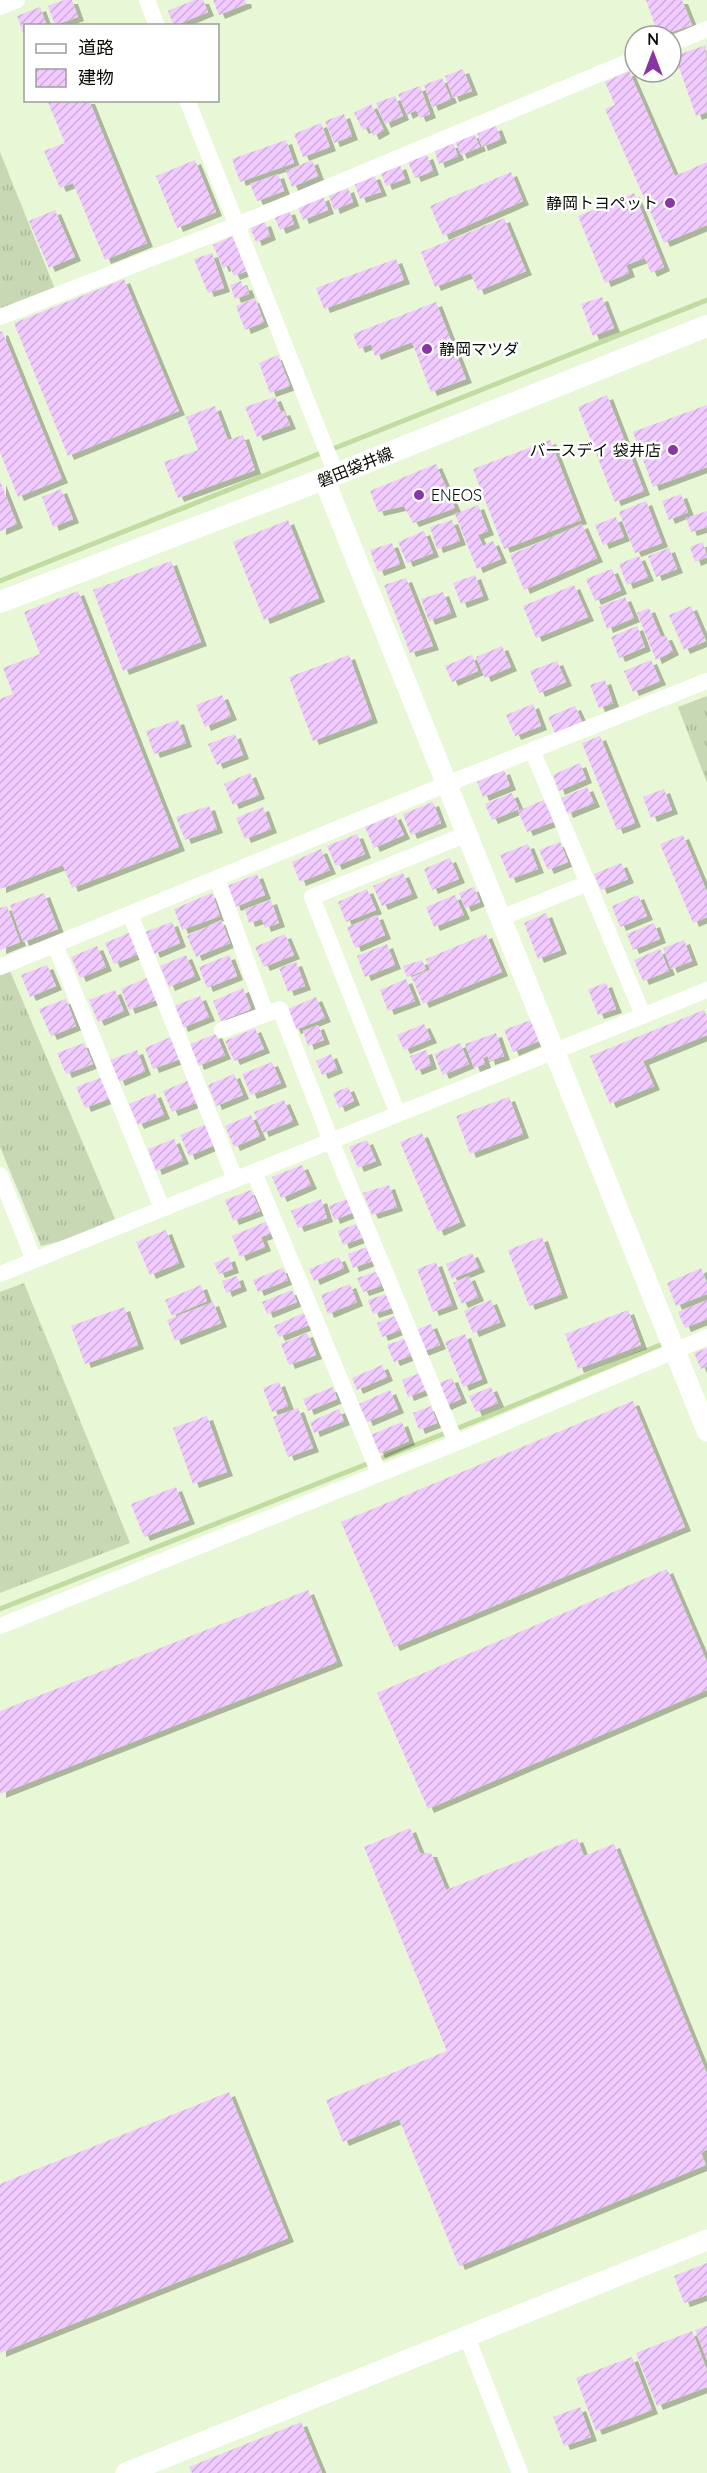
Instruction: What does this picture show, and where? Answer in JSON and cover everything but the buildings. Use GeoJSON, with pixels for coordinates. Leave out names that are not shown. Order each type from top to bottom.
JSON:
{"type":"FeatureCollection","features":[{"type":"Feature","properties":{"kind":"main road","name":"磐田袋井線"},"geometry":{"type":"LineString","coordinates":[[0,602],[330,477],[707,326]]}},
{"type":"Feature","properties":{"kind":"street"},"geometry":{"type":"LineString","coordinates":[[0,7],[17,0]]}},
{"type":"Feature","properties":{"kind":"street"},"geometry":{"type":"LineString","coordinates":[[147,0],[156,24]]}},
{"type":"Feature","properties":{"kind":"street"},"geometry":{"type":"LineString","coordinates":[[683,39],[707,29]]}},
{"type":"Feature","properties":{"kind":"street"},"geometry":{"type":"LineString","coordinates":[[0,317],[237,225],[623,64]]}},
{"type":"Feature","properties":{"kind":"street"},"geometry":{"type":"LineString","coordinates":[[188,102],[237,225],[447,784],[707,1431]]}},
{"type":"Feature","properties":{"kind":"street"},"geometry":{"type":"LineString","coordinates":[[0,967],[447,784],[707,681]]}},
{"type":"Feature","properties":{"kind":"street"},"geometry":{"type":"LineString","coordinates":[[532,750],[644,1016]]}},
{"type":"Feature","properties":{"kind":"street"},"geometry":{"type":"LineString","coordinates":[[398,1114],[312,897],[467,834]]}},
{"type":"Feature","properties":{"kind":"street"},"geometry":{"type":"LineString","coordinates":[[217,878],[266,1014]]}},
{"type":"Feature","properties":{"kind":"street"},"geometry":{"type":"LineString","coordinates":[[501,918],[588,883]]}},
{"type":"Feature","properties":{"kind":"street"},"geometry":{"type":"LineString","coordinates":[[130,914],[235,1179]]}},
{"type":"Feature","properties":{"kind":"street"},"geometry":{"type":"LineString","coordinates":[[54,945],[162,1208]]}},
{"type":"Feature","properties":{"kind":"street"},"geometry":{"type":"LineString","coordinates":[[0,1274],[707,990]]}},
{"type":"Feature","properties":{"kind":"street"},"geometry":{"type":"LineString","coordinates":[[222,1030],[280,1009],[331,1141],[455,1441]]}},
{"type":"Feature","properties":{"kind":"street"},"geometry":{"type":"LineString","coordinates":[[254,1172],[378,1470]]}},
{"type":"Feature","properties":{"kind":"street"},"geometry":{"type":"LineString","coordinates":[[0,1175],[34,1260]]}},
{"type":"Feature","properties":{"kind":"street"},"geometry":{"type":"LineString","coordinates":[[0,1626],[707,1337]]}},
{"type":"Feature","properties":{"kind":"street"},"geometry":{"type":"LineString","coordinates":[[126,2473],[707,2240]]}},
{"type":"Feature","properties":{"kind":"street"},"geometry":{"type":"LineString","coordinates":[[467,2337],[520,2473]]}},
{"type":"Feature","properties":{"kind":"green space"},"geometry":{"type":"Polygon","coordinates":[[[0,152],[55,289],[0,311],[0,152]]]}},
{"type":"Feature","properties":{"kind":"green space"},"geometry":{"type":"Polygon","coordinates":[[[707,696],[707,783],[678,707],[707,696]]]}},
{"type":"Feature","properties":{"kind":"green space"},"geometry":{"type":"Polygon","coordinates":[[[7,964],[118,1226],[41,1246],[0,1147],[0,967],[7,964]]]}},
{"type":"Feature","properties":{"kind":"green space"},"geometry":{"type":"Polygon","coordinates":[[[24,1283],[130,1543],[0,1593],[0,1292],[24,1283]]]}},
{"type":"Feature","properties":{"kind":"waterway"},"geometry":{"type":"LineString","coordinates":[[335,448],[707,300]]}},
{"type":"Feature","properties":{"kind":"waterway"},"geometry":{"type":"LineString","coordinates":[[0,581],[321,453]]}},
{"type":"Feature","properties":{"kind":"waterway"},"geometry":{"type":"LineString","coordinates":[[0,1609],[486,1417],[665,1343]]}},
{"type":"Feature","properties":{"kind":"place","name":"静岡トヨペット"},"geometry":{"type":"Point","coordinates":[670,203]}},
{"type":"Feature","properties":{"kind":"place","name":"静岡マツダ"},"geometry":{"type":"Point","coordinates":[427,349]}},
{"type":"Feature","properties":{"kind":"place","name":"バースデイ 袋井店"},"geometry":{"type":"Point","coordinates":[673,450]}},
{"type":"Feature","properties":{"kind":"place","name":"ENEOS"},"geometry":{"type":"Point","coordinates":[419,495]}}]}
